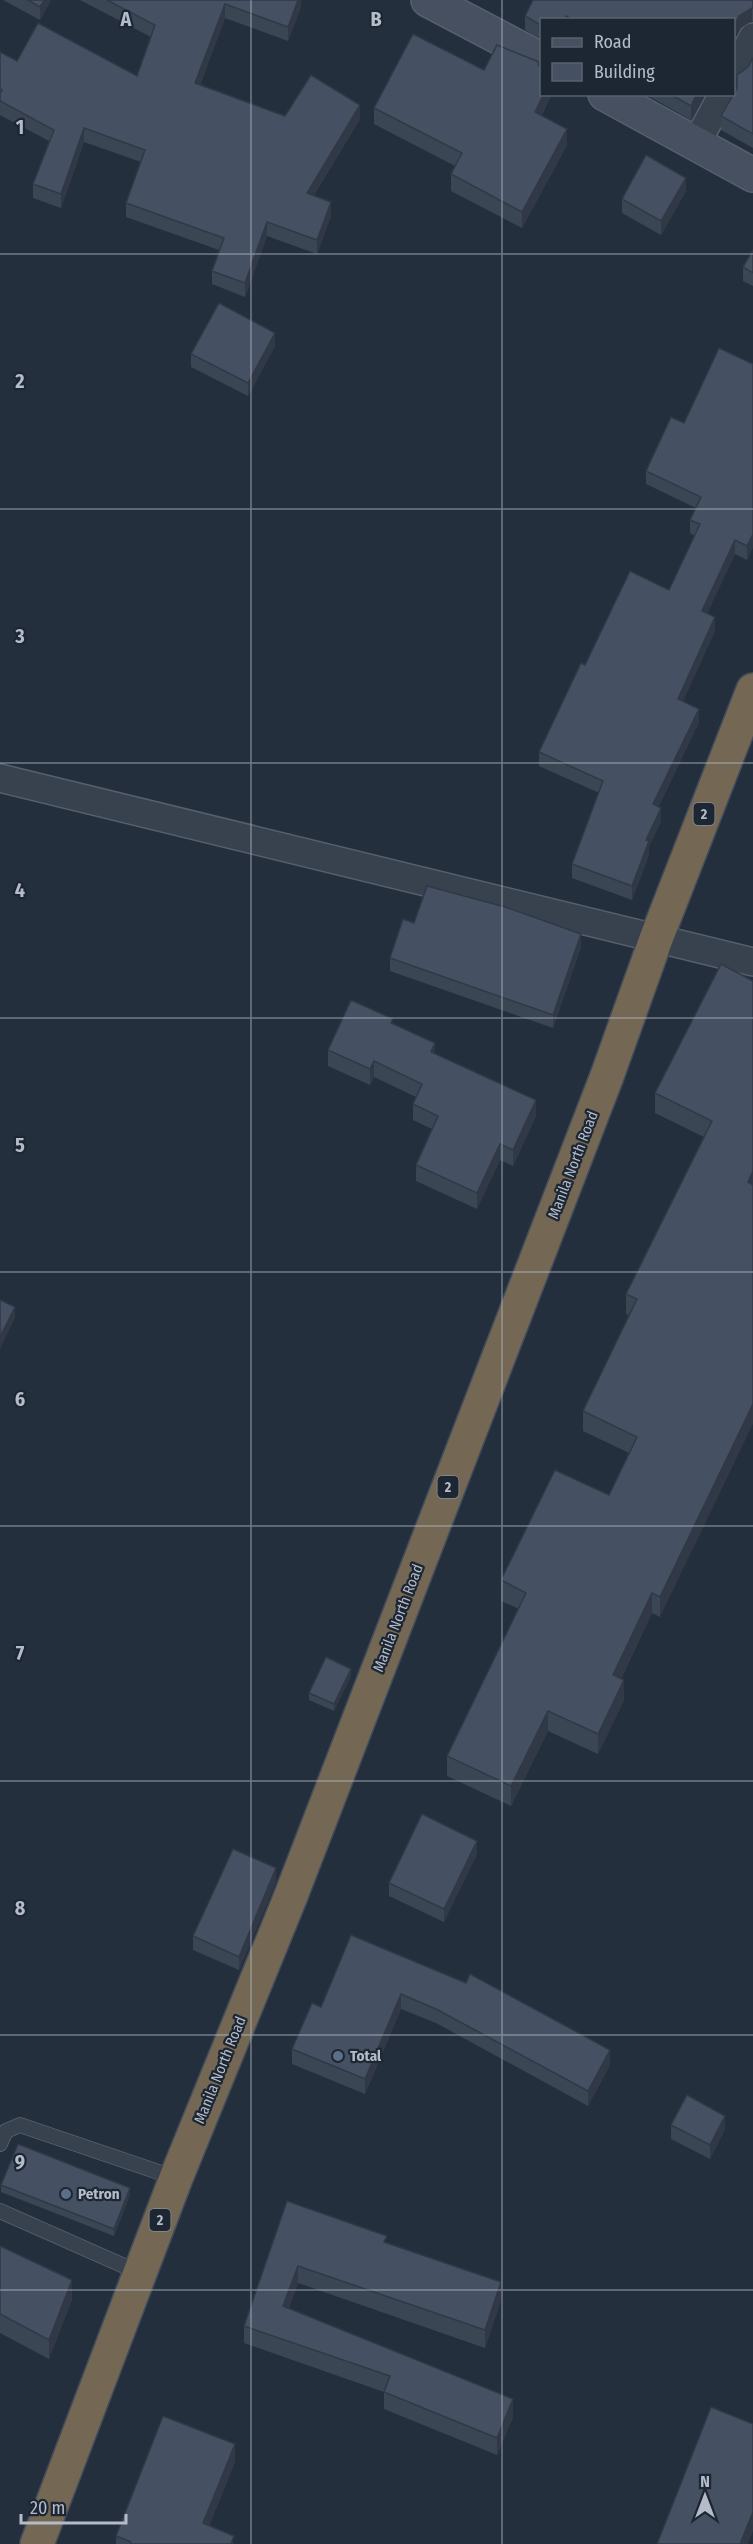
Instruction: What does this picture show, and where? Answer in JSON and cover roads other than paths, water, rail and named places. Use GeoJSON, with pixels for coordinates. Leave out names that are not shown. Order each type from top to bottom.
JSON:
{"type":"FeatureCollection","features":[{"type":"Feature","properties":{"kind":"highway","name":"Manila North Road"},"geometry":{"type":"LineString","coordinates":[[38,2544],[176,2178],[298,1876],[607,1076],[656,939],[753,690]]}},
{"type":"Feature","properties":{"kind":"main road"},"geometry":{"type":"LineString","coordinates":[[428,0],[467,8],[540,59]]}},
{"type":"Feature","properties":{"kind":"main road"},"geometry":{"type":"LineString","coordinates":[[609,96],[753,175]]}},
{"type":"Feature","properties":{"kind":"street"},"geometry":{"type":"LineString","coordinates":[[735,72],[753,37]]}},
{"type":"Feature","properties":{"kind":"street"},"geometry":{"type":"LineString","coordinates":[[696,144],[722,96]]}},
{"type":"Feature","properties":{"kind":"street"},"geometry":{"type":"LineString","coordinates":[[0,778],[753,962]]}},
{"type":"Feature","properties":{"kind":"lane"},"geometry":{"type":"LineString","coordinates":[[0,2144],[6,2131],[20,2125],[176,2178]]}},
{"type":"Feature","properties":{"kind":"lane"},"geometry":{"type":"LineString","coordinates":[[0,2211],[140,2273]]}},
{"type":"Feature","properties":{"kind":"place","name":"Total"},"geometry":{"type":"Point","coordinates":[338,2056]}},
{"type":"Feature","properties":{"kind":"place","name":"Petron"},"geometry":{"type":"Point","coordinates":[66,2194]}}]}
